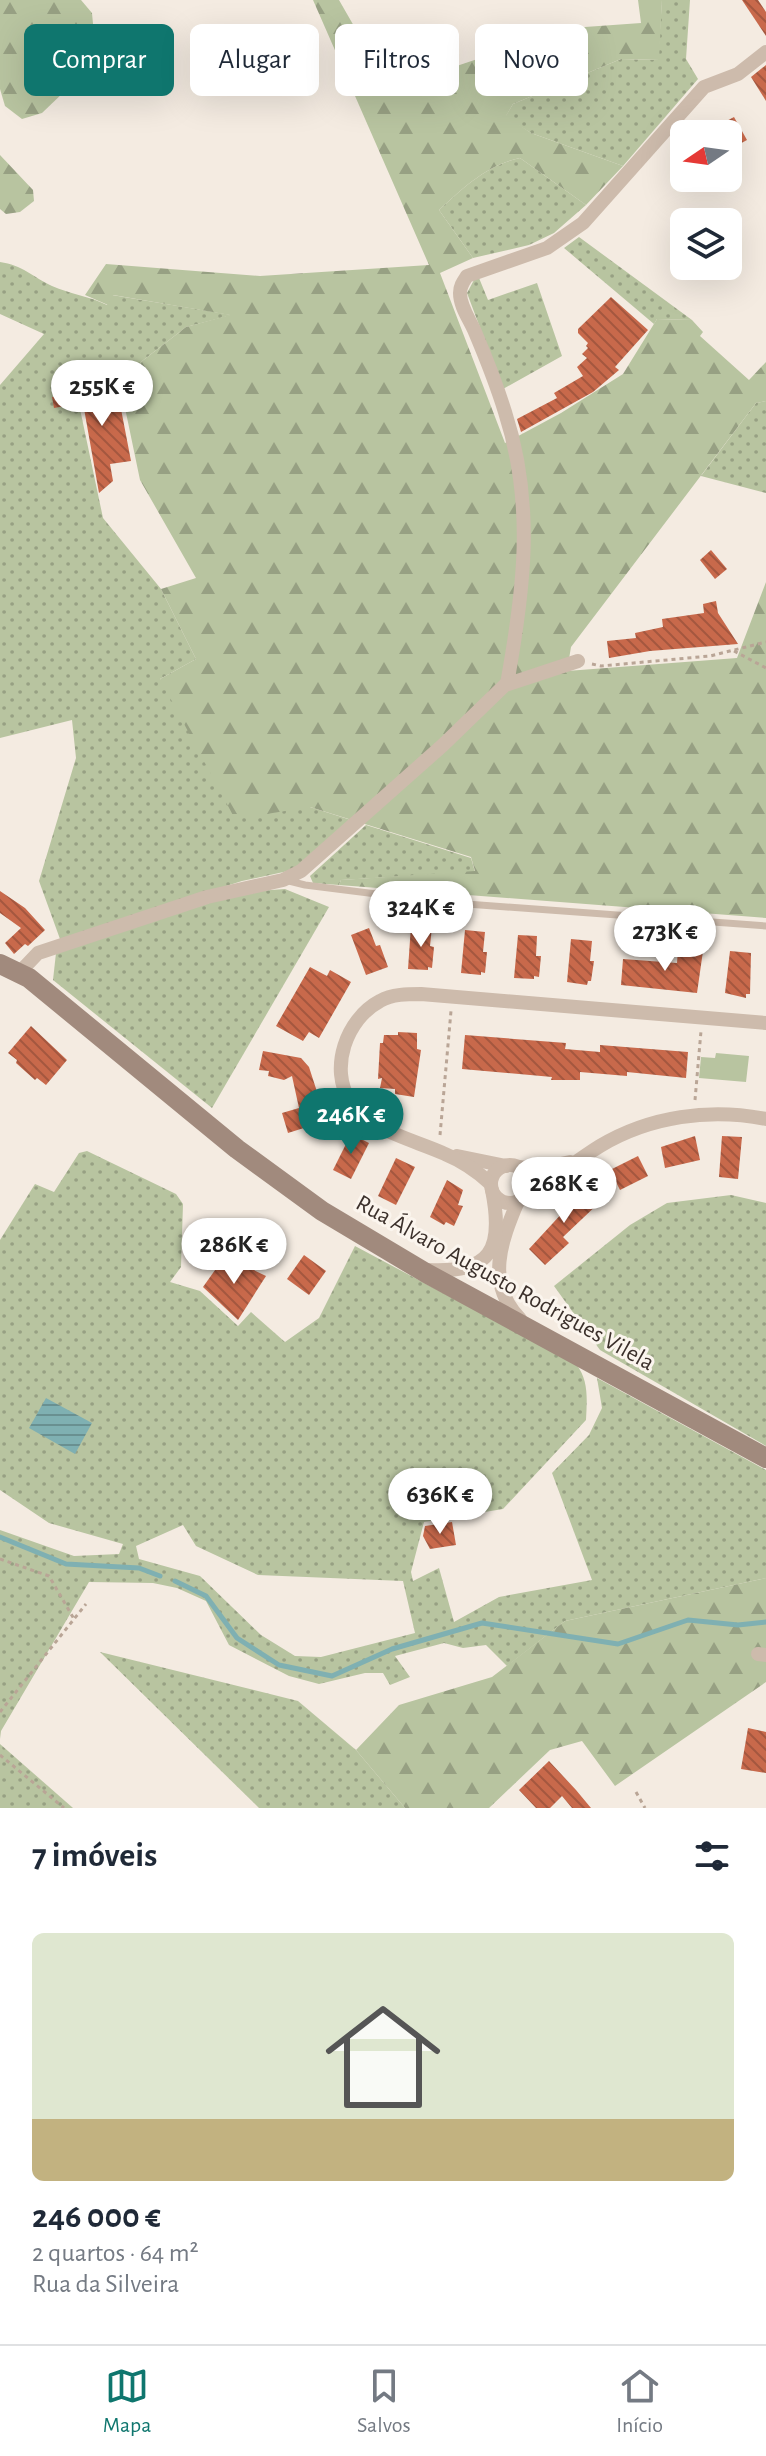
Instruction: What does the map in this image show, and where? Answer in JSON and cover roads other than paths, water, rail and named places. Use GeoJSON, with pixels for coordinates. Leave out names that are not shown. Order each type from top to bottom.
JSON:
{"type":"FeatureCollection","features":[{"type":"Feature","properties":{"kind":"main road","name":"Rua Álvaro Augusto Rodrigues Vilela"},"geometry":{"type":"LineString","coordinates":[[9,968],[29,978],[292,1191],[421,1270],[766,1458]]}},
{"type":"Feature","properties":{"kind":"street"},"geometry":{"type":"LineString","coordinates":[[507,684],[523,573],[523,486],[505,412],[461,302],[460,287],[467,276],[547,248],[583,223],[704,87],[738,74],[766,52]]}},
{"type":"Feature","properties":{"kind":"street"},"geometry":{"type":"LineString","coordinates":[[9,968],[38,953],[207,897],[283,880],[301,871],[507,684],[578,661]]}},
{"type":"Feature","properties":{"kind":"street"},"geometry":{"type":"LineString","coordinates":[[766,1023],[406,994],[381,1000],[356,1023],[340,1059],[345,1093],[363,1116],[442,1152],[492,1187],[500,1200],[512,1203],[623,1134],[644,1126],[693,1115],[766,1119]]}},
{"type":"Feature","properties":{"kind":"street"},"geometry":{"type":"LineString","coordinates":[[442,1152],[538,1169],[564,1165],[584,1157]]}},
{"type":"Feature","properties":{"kind":"street"},"geometry":{"type":"LineString","coordinates":[[512,1166],[529,1181],[501,1246],[499,1288],[488,1299],[476,1300],[468,1273],[492,1247],[497,1226],[492,1187],[496,1172],[512,1166]]}},
{"type":"Feature","properties":{"kind":"street"},"geometry":{"type":"LineString","coordinates":[[421,1270],[457,1272],[473,1267]]}},
{"type":"Feature","properties":{"kind":"street"},"geometry":{"type":"LineString","coordinates":[[499,1271],[508,1307],[532,1331]]}},
{"type":"Feature","properties":{"kind":"lane"},"geometry":{"type":"LineString","coordinates":[[283,880],[440,902],[766,926]]}},
{"type":"Feature","properties":{"kind":"water"},"geometry":{"type":"Polygon","coordinates":[[[46,1398],[92,1423],[75,1454],[29,1428],[46,1398]]]}},
{"type":"Feature","properties":{"kind":"waterway"},"geometry":{"type":"LineString","coordinates":[[0,1537],[66,1564],[139,1568],[160,1576]]}},
{"type":"Feature","properties":{"kind":"waterway"},"geometry":{"type":"LineString","coordinates":[[175,1581],[206,1596],[237,1638],[279,1665],[332,1676],[392,1649],[482,1623],[618,1644],[688,1620],[738,1625],[766,1622]]}}]}
